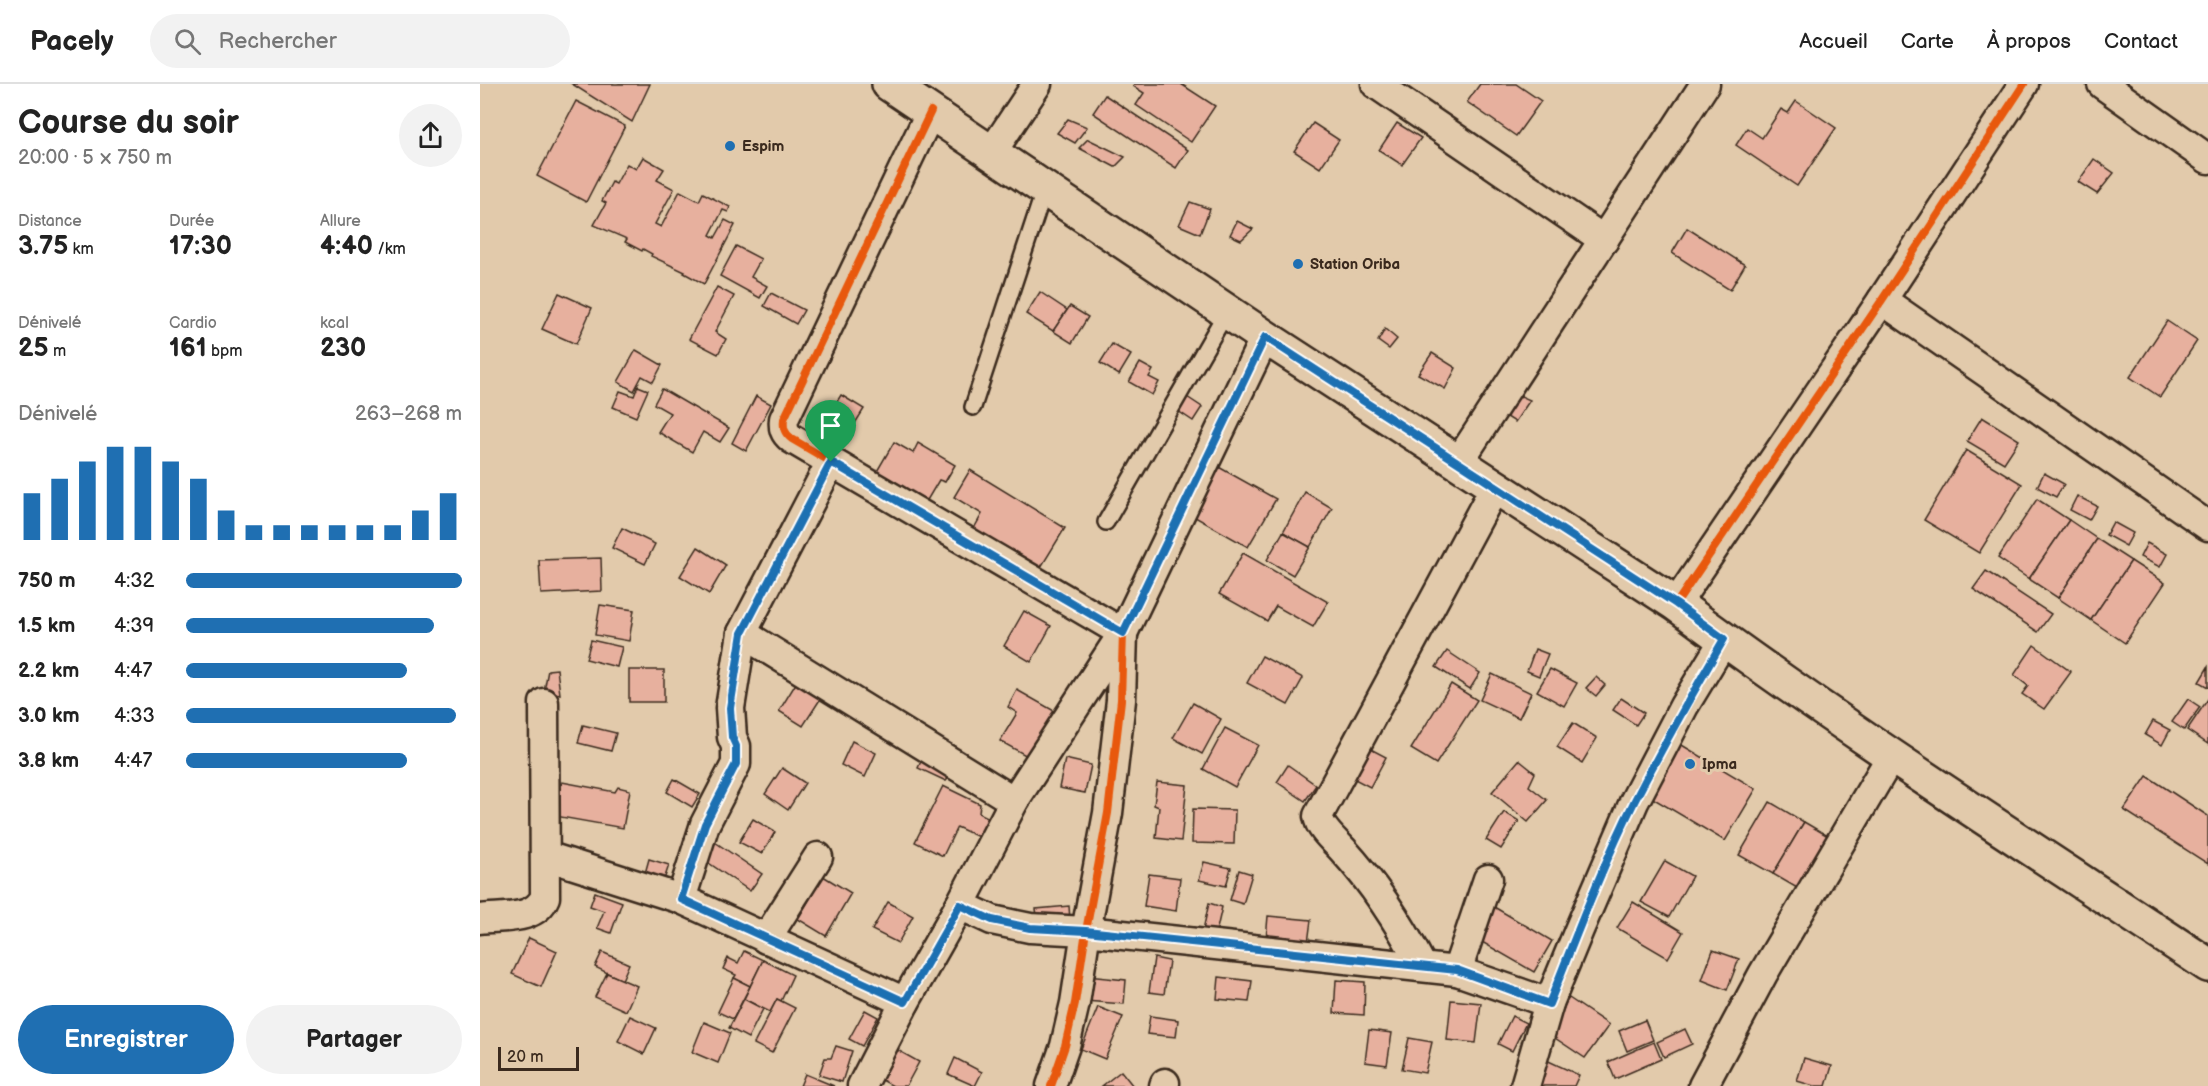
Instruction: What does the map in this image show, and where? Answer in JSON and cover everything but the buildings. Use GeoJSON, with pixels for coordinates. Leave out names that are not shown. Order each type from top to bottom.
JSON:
{"type":"FeatureCollection","features":[{"type":"Feature","properties":{"kind":"main road"},"geometry":{"type":"LineString","coordinates":[[889,84],[1265,337],[1676,604],[1892,755],[2208,964]]}},
{"type":"Feature","properties":{"kind":"street"},"geometry":{"type":"LineString","coordinates":[[992,152],[1036,84]]}},
{"type":"Feature","properties":{"kind":"street"},"geometry":{"type":"LineString","coordinates":[[1376,84],[1604,240]]}},
{"type":"Feature","properties":{"kind":"street"},"geometry":{"type":"LineString","coordinates":[[1458,463],[1705,84]]}},
{"type":"Feature","properties":{"kind":"street"},"geometry":{"type":"LineString","coordinates":[[1676,604],[1882,300],[2024,84]]}},
{"type":"Feature","properties":{"kind":"street"},"geometry":{"type":"LineString","coordinates":[[2102,84],[2208,159]]}},
{"type":"Feature","properties":{"kind":"street"},"geometry":{"type":"LineString","coordinates":[[931,111],[784,418],[783,427],[786,434],[831,462],[1123,633]]}},
{"type":"Feature","properties":{"kind":"street"},"geometry":{"type":"LineString","coordinates":[[1882,300],[2208,526]]}},
{"type":"Feature","properties":{"kind":"street"},"geometry":{"type":"LineString","coordinates":[[862,1086],[1014,801],[1123,633],[1265,337]]}},
{"type":"Feature","properties":{"kind":"street"},"geometry":{"type":"LineString","coordinates":[[681,899],[705,824],[736,764],[736,746],[732,737],[730,708],[742,633],[831,462]]}},
{"type":"Feature","properties":{"kind":"street"},"geometry":{"type":"LineString","coordinates":[[1422,966],[1403,930],[1366,875],[1323,828],[1318,816],[1495,487]]}},
{"type":"Feature","properties":{"kind":"street"},"geometry":{"type":"LineString","coordinates":[[742,633],[1014,801]]}},
{"type":"Feature","properties":{"kind":"street"},"geometry":{"type":"LineString","coordinates":[[1051,1086],[1076,1004],[1086,931],[1108,813],[1121,700],[1123,633]]}},
{"type":"Feature","properties":{"kind":"street"},"geometry":{"type":"LineString","coordinates":[[1525,1086],[1549,1004],[1578,930],[1634,802],[1684,706],[1724,639]]}},
{"type":"Feature","properties":{"kind":"street"},"geometry":{"type":"LineString","coordinates":[[480,919],[525,915],[542,906],[545,897],[544,703]]}},
{"type":"Feature","properties":{"kind":"street"},"geometry":{"type":"LineString","coordinates":[[1703,1086],[1763,974],[1892,755]]}},
{"type":"Feature","properties":{"kind":"street"},"geometry":{"type":"LineString","coordinates":[[546,856],[681,899],[905,1002]]}},
{"type":"Feature","properties":{"kind":"street"},"geometry":{"type":"LineString","coordinates":[[766,939],[818,857]]}},
{"type":"Feature","properties":{"kind":"street"},"geometry":{"type":"LineString","coordinates":[[1457,970],[1488,879]]}},
{"type":"Feature","properties":{"kind":"street"},"geometry":{"type":"LineString","coordinates":[[960,905],[992,920],[1030,928],[1086,931],[1457,970],[1549,1004]]}},
{"type":"Feature","properties":{"kind":"lane"},"geometry":{"type":"LineString","coordinates":[[973,407],[1046,189]]}},
{"type":"Feature","properties":{"kind":"lane"},"geometry":{"type":"LineString","coordinates":[[1106,522],[1227,311]]}},
{"type":"Feature","properties":{"kind":"cycle path"},"geometry":{"type":"LineString","coordinates":[[1676,604],[1882,300],[2024,84]]}},
{"type":"Feature","properties":{"kind":"cycle path"},"geometry":{"type":"LineString","coordinates":[[931,111],[784,419],[784,428],[792,439],[1123,633],[1121,700],[1108,813],[1075,1003],[1065,1046],[1051,1086]]}},
{"type":"Feature","properties":{"kind":"cycle path"},"geometry":{"type":"LineString","coordinates":[[960,905],[992,920],[1030,928],[1086,931],[1457,971],[1549,1003]]}},
{"type":"Feature","properties":{"kind":"place","name":"Espim"},"geometry":{"type":"Point","coordinates":[730,146]}},
{"type":"Feature","properties":{"kind":"place","name":"Station Oriba"},"geometry":{"type":"Point","coordinates":[1298,264]}},
{"type":"Feature","properties":{"kind":"place","name":"Ipma"},"geometry":{"type":"Point","coordinates":[1690,764]}},
{"type":"Feature","properties":{"kind":"route"},"geometry":{"type":"LineString","coordinates":[[1265,337],[1676,604],[1724,639],[1684,706],[1634,802],[1578,930],[1549,1004],[1457,970],[1086,931],[1030,928],[992,920],[960,905],[905,1002],[681,899],[705,824],[736,764],[737,754],[730,724],[730,708],[742,633],[831,462],[1123,633],[1265,337]]}}]}
